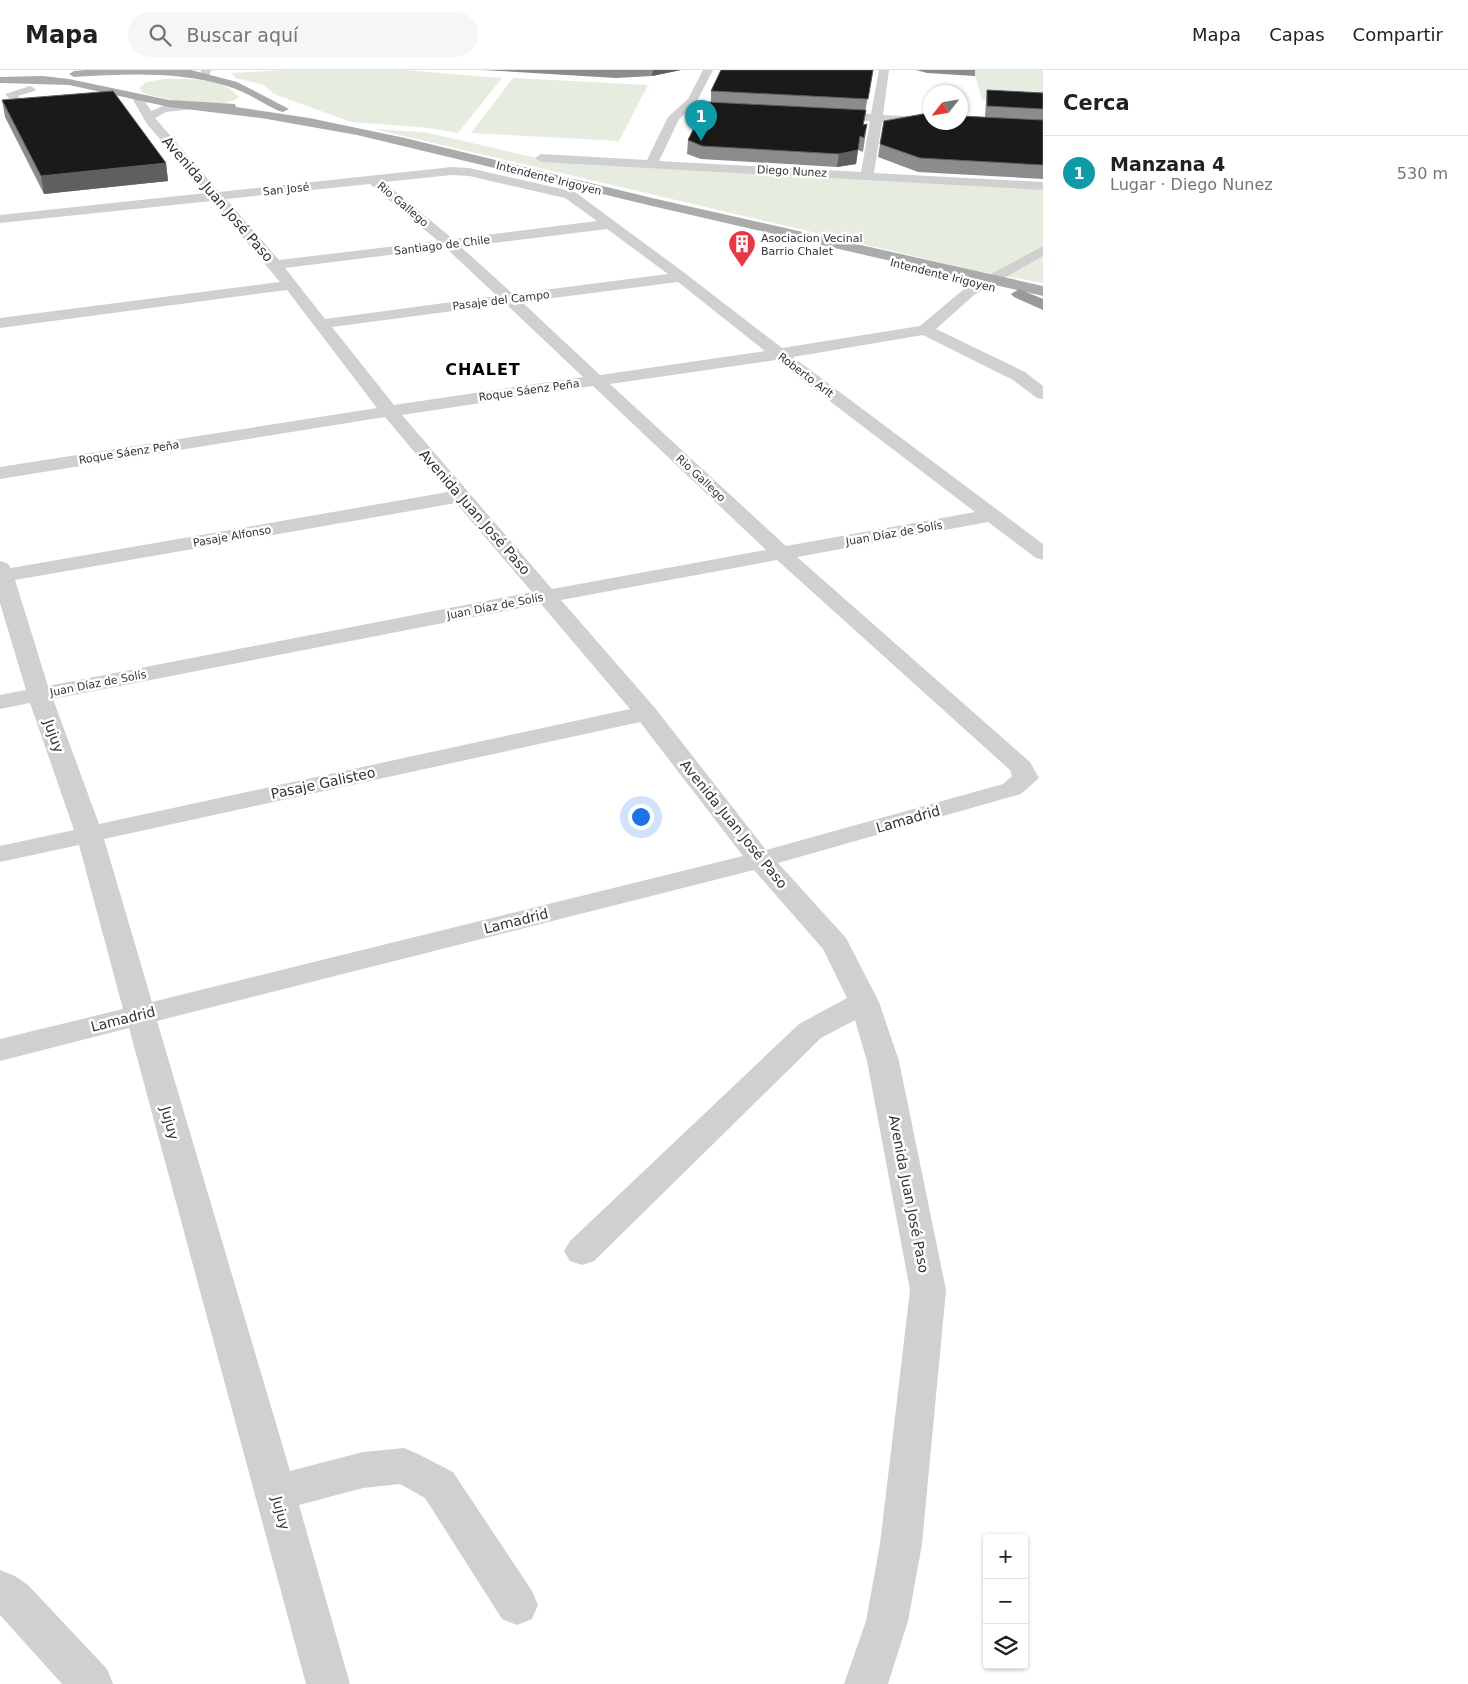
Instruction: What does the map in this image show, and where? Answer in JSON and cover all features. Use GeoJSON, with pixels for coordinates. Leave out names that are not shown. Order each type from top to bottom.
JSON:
{"type":"FeatureCollection","features":[{"type":"Feature","properties":{"kind":"highway"},"geometry":{"type":"LineString","coordinates":[[1017,290],[1043,306]]}},
{"type":"Feature","properties":{"kind":"main road"},"geometry":{"type":"LineString","coordinates":[[174,70],[205,73]]}},
{"type":"Feature","properties":{"kind":"main road"},"geometry":{"type":"LineString","coordinates":[[0,80],[112,71],[205,73]]}},
{"type":"Feature","properties":{"kind":"main road","name":"Avenida Juan José Paso"},"geometry":{"type":"LineString","coordinates":[[112,71],[131,95]]}},
{"type":"Feature","properties":{"kind":"main road","name":"Intendente Irigoyen"},"geometry":{"type":"LineString","coordinates":[[205,73],[250,92],[280,108],[342,128]]}},
{"type":"Feature","properties":{"kind":"main road"},"geometry":{"type":"LineString","coordinates":[[0,80],[56,80],[131,95],[158,103],[189,107],[212,108],[242,104],[252,100],[250,92],[193,87]]}},
{"type":"Feature","properties":{"kind":"main road"},"geometry":{"type":"LineString","coordinates":[[158,103],[159,97],[169,91]]}},
{"type":"Feature","properties":{"kind":"main road","name":"Intendente Irigoyen"},"geometry":{"type":"LineString","coordinates":[[212,108],[269,114],[342,128],[942,271],[1017,290],[1043,299]]}},
{"type":"Feature","properties":{"kind":"main road","name":"Intendente Irigoyen"},"geometry":{"type":"LineString","coordinates":[[1017,290],[1043,291]]}},
{"type":"Feature","properties":{"kind":"street"},"geometry":{"type":"LineString","coordinates":[[652,163],[674,117],[693,101],[708,70]]}},
{"type":"Feature","properties":{"kind":"street"},"geometry":{"type":"LineString","coordinates":[[867,175],[884,70]]}},
{"type":"Feature","properties":{"kind":"street"},"geometry":{"type":"LineString","coordinates":[[30,89],[11,94],[23,108],[28,109],[56,103]]}},
{"type":"Feature","properties":{"kind":"street"},"geometry":{"type":"LineString","coordinates":[[104,101],[131,95]]}},
{"type":"Feature","properties":{"kind":"street","name":"Avenida Juan José Paso"},"geometry":{"type":"LineString","coordinates":[[131,95],[275,265],[389,411],[646,713],[760,860],[836,945],[864,1002],[883,1061],[928,1290],[901,1544],[886,1621],[866,1684]]}},
{"type":"Feature","properties":{"kind":"street"},"geometry":{"type":"LineString","coordinates":[[148,117],[163,109],[189,107]]}},
{"type":"Feature","properties":{"kind":"street"},"geometry":{"type":"LineString","coordinates":[[685,108],[752,112]]}},
{"type":"Feature","properties":{"kind":"street"},"geometry":{"type":"LineString","coordinates":[[810,115],[923,121]]}},
{"type":"Feature","properties":{"kind":"street","name":"Diego Nunez"},"geometry":{"type":"LineString","coordinates":[[541,158],[1043,186]]}},
{"type":"Feature","properties":{"kind":"street","name":"San José"},"geometry":{"type":"LineString","coordinates":[[0,219],[452,172],[469,172],[570,195]]}},
{"type":"Feature","properties":{"kind":"street","name":"Rio Gallego"},"geometry":{"type":"LineString","coordinates":[[374,180],[450,244],[781,553],[1021,767],[1026,778]]}},
{"type":"Feature","properties":{"kind":"street","name":"Roberto Arlt"},"geometry":{"type":"LineString","coordinates":[[570,195],[681,277],[779,354],[1043,554]]}},
{"type":"Feature","properties":{"kind":"street","name":"Santiago de Chile"},"geometry":{"type":"LineString","coordinates":[[275,265],[610,224]]}},
{"type":"Feature","properties":{"kind":"street"},"geometry":{"type":"LineString","coordinates":[[1043,250],[969,292],[925,330],[1019,376],[1043,394]]}},
{"type":"Feature","properties":{"kind":"street","name":"Pasaje del Campo"},"geometry":{"type":"LineString","coordinates":[[320,324],[681,277]]}},
{"type":"Feature","properties":{"kind":"street"},"geometry":{"type":"LineString","coordinates":[[0,322],[290,285]]}},
{"type":"Feature","properties":{"kind":"street","name":"Roque Sáenz Peña"},"geometry":{"type":"LineString","coordinates":[[0,473],[389,411],[779,354],[925,330]]}},
{"type":"Feature","properties":{"kind":"street","name":"Pasaje Alfonso"},"geometry":{"type":"LineString","coordinates":[[2,571],[460,496]]}},
{"type":"Feature","properties":{"kind":"street","name":"Juan Díaz de Solís"},"geometry":{"type":"LineString","coordinates":[[0,702],[547,596],[992,515]]}},
{"type":"Feature","properties":{"kind":"street","name":"Jujuy"},"geometry":{"type":"LineString","coordinates":[[2,571],[39,694],[89,834],[276,1493],[328,1684]]}},
{"type":"Feature","properties":{"kind":"street","name":"Pasaje Galisteo"},"geometry":{"type":"LineString","coordinates":[[0,854],[646,713]]}},
{"type":"Feature","properties":{"kind":"street","name":"Lamadrid"},"geometry":{"type":"LineString","coordinates":[[0,1050],[760,860],[1012,789],[1026,778]]}},
{"type":"Feature","properties":{"kind":"street"},"geometry":{"type":"LineString","coordinates":[[582,1250],[810,1031],[864,1002]]}},
{"type":"Feature","properties":{"kind":"street"},"geometry":{"type":"LineString","coordinates":[[276,1493],[363,1470],[404,1466],[439,1484],[517,1605]]}},
{"type":"Feature","properties":{"kind":"street"},"geometry":{"type":"LineString","coordinates":[[0,1590],[13,1599],[92,1684]]}},
{"type":"Feature","properties":{"kind":"shaded area"},"geometry":{"type":"Polygon","coordinates":[[[285,70],[404,70],[502,78],[458,133],[429,128],[351,122],[274,94],[262,84],[235,78],[232,73],[285,70]]]}},
{"type":"Feature","properties":{"kind":"shaded area"},"geometry":{"type":"Polygon","coordinates":[[[931,70],[1043,70],[1043,104],[982,100],[974,72],[931,70]]]}},
{"type":"Feature","properties":{"kind":"shaded area"},"geometry":{"type":"Polygon","coordinates":[[[513,78],[648,85],[619,141],[471,133],[513,78]]]}},
{"type":"Feature","properties":{"kind":"shaded area"},"geometry":{"type":"Polygon","coordinates":[[[164,79],[204,80],[224,86],[232,90],[239,97],[220,104],[192,103],[143,93],[139,88],[146,82],[164,79]]]}},
{"type":"Feature","properties":{"kind":"shaded area"},"geometry":{"type":"Polygon","coordinates":[[[374,129],[424,132],[541,159],[1043,189],[1043,283],[977,271],[374,129]]]}},
{"type":"Feature","properties":{"kind":"building"},"geometry":{"type":"Polygon","coordinates":[[[721,70],[873,70],[868,99],[711,91],[721,70]]]}},
{"type":"Feature","properties":{"kind":"building"},"geometry":{"type":"Polygon","coordinates":[[[987,90],[1043,93],[1043,109],[987,106],[987,90]]]}},
{"type":"Feature","properties":{"kind":"building"},"geometry":{"type":"Polygon","coordinates":[[[113,91],[166,163],[41,176],[2,100],[113,91]]]}},
{"type":"Feature","properties":{"kind":"building"},"geometry":{"type":"Polygon","coordinates":[[[707,102],[866,110],[863,125],[867,124],[864,138],[860,136],[858,150],[839,154],[702,146],[688,140],[707,102]]]}},
{"type":"Feature","properties":{"kind":"building"},"geometry":{"type":"Polygon","coordinates":[[[923,114],[923,130],[968,130],[968,116],[1043,120],[1043,165],[920,158],[880,144],[884,121],[923,114]]]}},
{"type":"Feature","properties":{"kind":"place","name":"Manzana 4"},"geometry":{"type":"Point","coordinates":[701,141]}},
{"type":"Feature","properties":{"kind":"place","name":"Asociacion Vecinal Barrio Chalet"},"geometry":{"type":"Point","coordinates":[742,268]}},
{"type":"Feature","properties":{"kind":"district","name":"CHALET"},"geometry":{"type":"Point","coordinates":[483,369]}}]}
